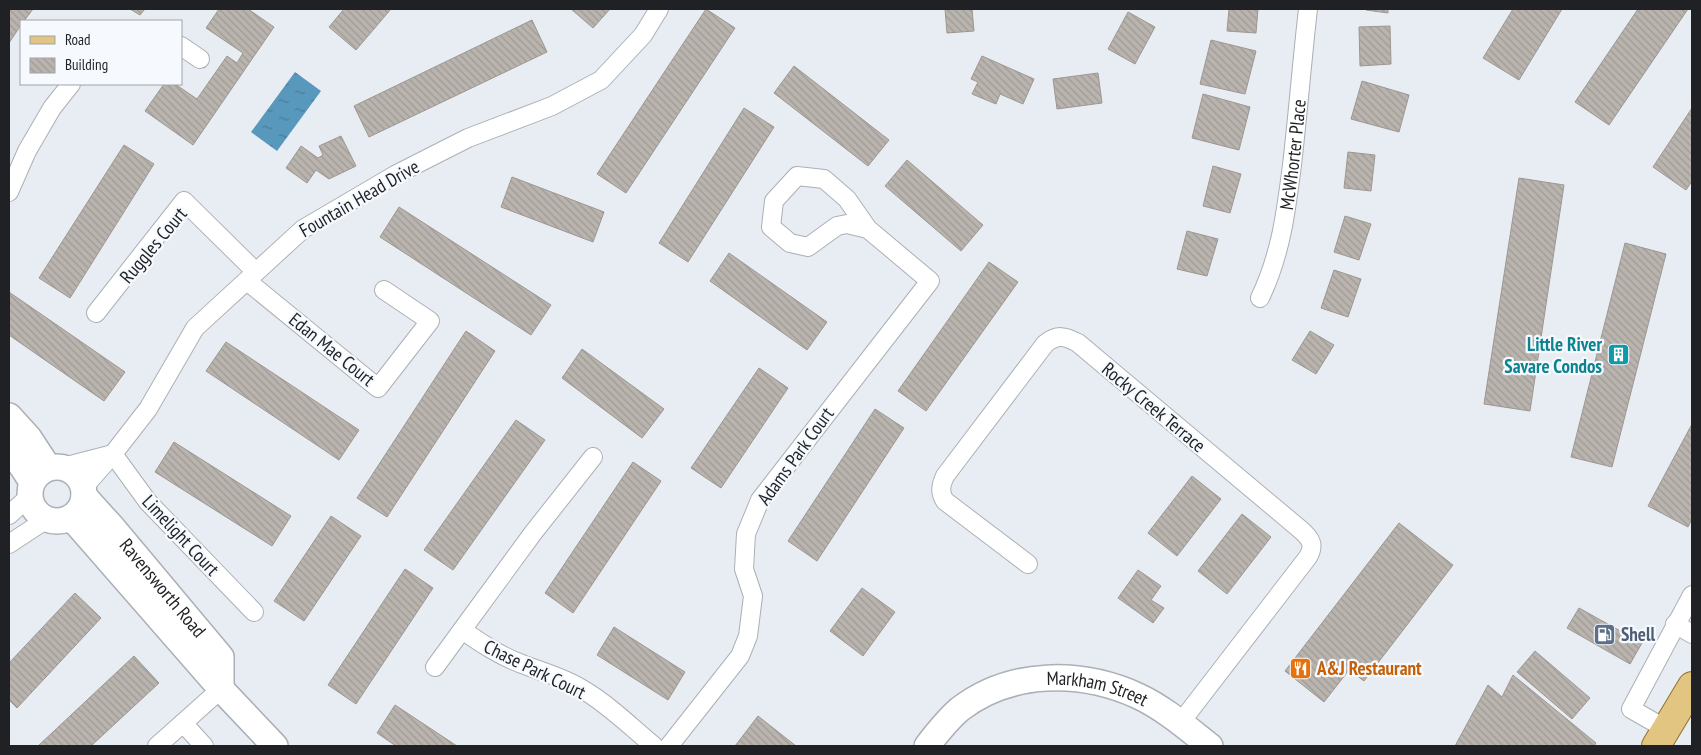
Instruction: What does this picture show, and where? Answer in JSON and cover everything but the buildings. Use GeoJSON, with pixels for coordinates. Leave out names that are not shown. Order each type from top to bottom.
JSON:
{"type":"FeatureCollection","features":[{"type":"Feature","properties":{"kind":"main road","name":"Ravensworth Road"},"geometry":{"type":"LineString","coordinates":[[9,416],[29,438],[43,478],[33,506],[40,516],[77,524],[221,689],[275,746]]}},
{"type":"Feature","properties":{"kind":"main road","name":"Ravensworth Road"},"geometry":{"type":"LineString","coordinates":[[9,447],[43,478],[76,474],[84,491],[113,528],[221,657],[221,689]]}},
{"type":"Feature","properties":{"kind":"main road"},"geometry":{"type":"LineString","coordinates":[[58,519],[80,508],[84,491]]}},
{"type":"Feature","properties":{"kind":"main road","name":"Markham Street"},"geometry":{"type":"LineString","coordinates":[[927,746],[951,718],[974,700],[1012,683],[1028,679],[1064,677],[1106,686],[1138,696],[1181,722],[1210,746]]}},
{"type":"Feature","properties":{"kind":"main road"},"geometry":{"type":"LineString","coordinates":[[1661,738],[1692,686]]}},
{"type":"Feature","properties":{"kind":"street","name":"Fountain Head Drive"},"geometry":{"type":"LineString","coordinates":[[84,491],[148,409],[195,328],[303,228],[394,175],[468,138],[552,106],[602,80],[643,35],[659,9]]}},
{"type":"Feature","properties":{"kind":"street","name":"McWhorter Place"},"geometry":{"type":"LineString","coordinates":[[1260,298],[1284,225],[1308,9]]}},
{"type":"Feature","properties":{"kind":"street"},"geometry":{"type":"LineString","coordinates":[[182,47],[200,59]]}},
{"type":"Feature","properties":{"kind":"street"},"geometry":{"type":"LineString","coordinates":[[9,192],[27,151],[52,108],[70,85]]}},
{"type":"Feature","properties":{"kind":"street","name":"Adams Park Court"},"geometry":{"type":"LineString","coordinates":[[670,746],[740,656],[748,636],[753,596],[744,569],[746,534],[760,500],[930,281],[868,229],[847,199],[824,179],[797,176],[774,201],[771,227],[790,243],[808,247],[837,226],[847,224],[868,229]]}},
{"type":"Feature","properties":{"kind":"street","name":"Ruggles Court"},"geometry":{"type":"LineString","coordinates":[[96,313],[184,201],[251,276]]}},
{"type":"Feature","properties":{"kind":"street","name":"Edan Mae Court"},"geometry":{"type":"LineString","coordinates":[[251,276],[378,388],[430,321],[384,290]]}},
{"type":"Feature","properties":{"kind":"street","name":"Rocky Creek Terrace"},"geometry":{"type":"LineString","coordinates":[[1028,564],[947,503],[940,489],[945,476],[1045,344],[1051,339],[1060,336],[1078,343],[1301,530],[1310,538],[1312,543],[1308,557],[1181,722]]}},
{"type":"Feature","properties":{"kind":"street"},"geometry":{"type":"LineString","coordinates":[[9,515],[43,478],[113,454]]}},
{"type":"Feature","properties":{"kind":"street","name":"Limelight Court"},"geometry":{"type":"LineString","coordinates":[[113,454],[148,502],[254,612]]}},
{"type":"Feature","properties":{"kind":"street","name":"Chase Park Court"},"geometry":{"type":"LineString","coordinates":[[435,667],[533,533],[593,457]]}},
{"type":"Feature","properties":{"kind":"street"},"geometry":{"type":"LineString","coordinates":[[9,544],[58,519]]}},
{"type":"Feature","properties":{"kind":"street"},"geometry":{"type":"LineString","coordinates":[[1661,738],[1631,708],[1692,595]]}},
{"type":"Feature","properties":{"kind":"street"},"geometry":{"type":"LineString","coordinates":[[1675,624],[1692,634]]}},
{"type":"Feature","properties":{"kind":"street","name":"Chase Park Court"},"geometry":{"type":"LineString","coordinates":[[462,630],[484,646],[520,664],[550,673],[582,689],[611,710],[654,746]]}},
{"type":"Feature","properties":{"kind":"street"},"geometry":{"type":"LineString","coordinates":[[157,746],[221,689]]}},
{"type":"Feature","properties":{"kind":"street"},"geometry":{"type":"LineString","coordinates":[[183,723],[204,746]]}},
{"type":"Feature","properties":{"kind":"water"},"geometry":{"type":"Polygon","coordinates":[[[295,72],[321,91],[277,151],[251,132],[295,72]]]}},
{"type":"Feature","properties":{"kind":"place","name":"Little River Savare Condos"},"geometry":{"type":"Point","coordinates":[1618,355]}},
{"type":"Feature","properties":{"kind":"place","name":"Shell"},"geometry":{"type":"Point","coordinates":[1605,634]}},
{"type":"Feature","properties":{"kind":"place","name":"A&J Restaurant"},"geometry":{"type":"Point","coordinates":[1301,668]}}]}
